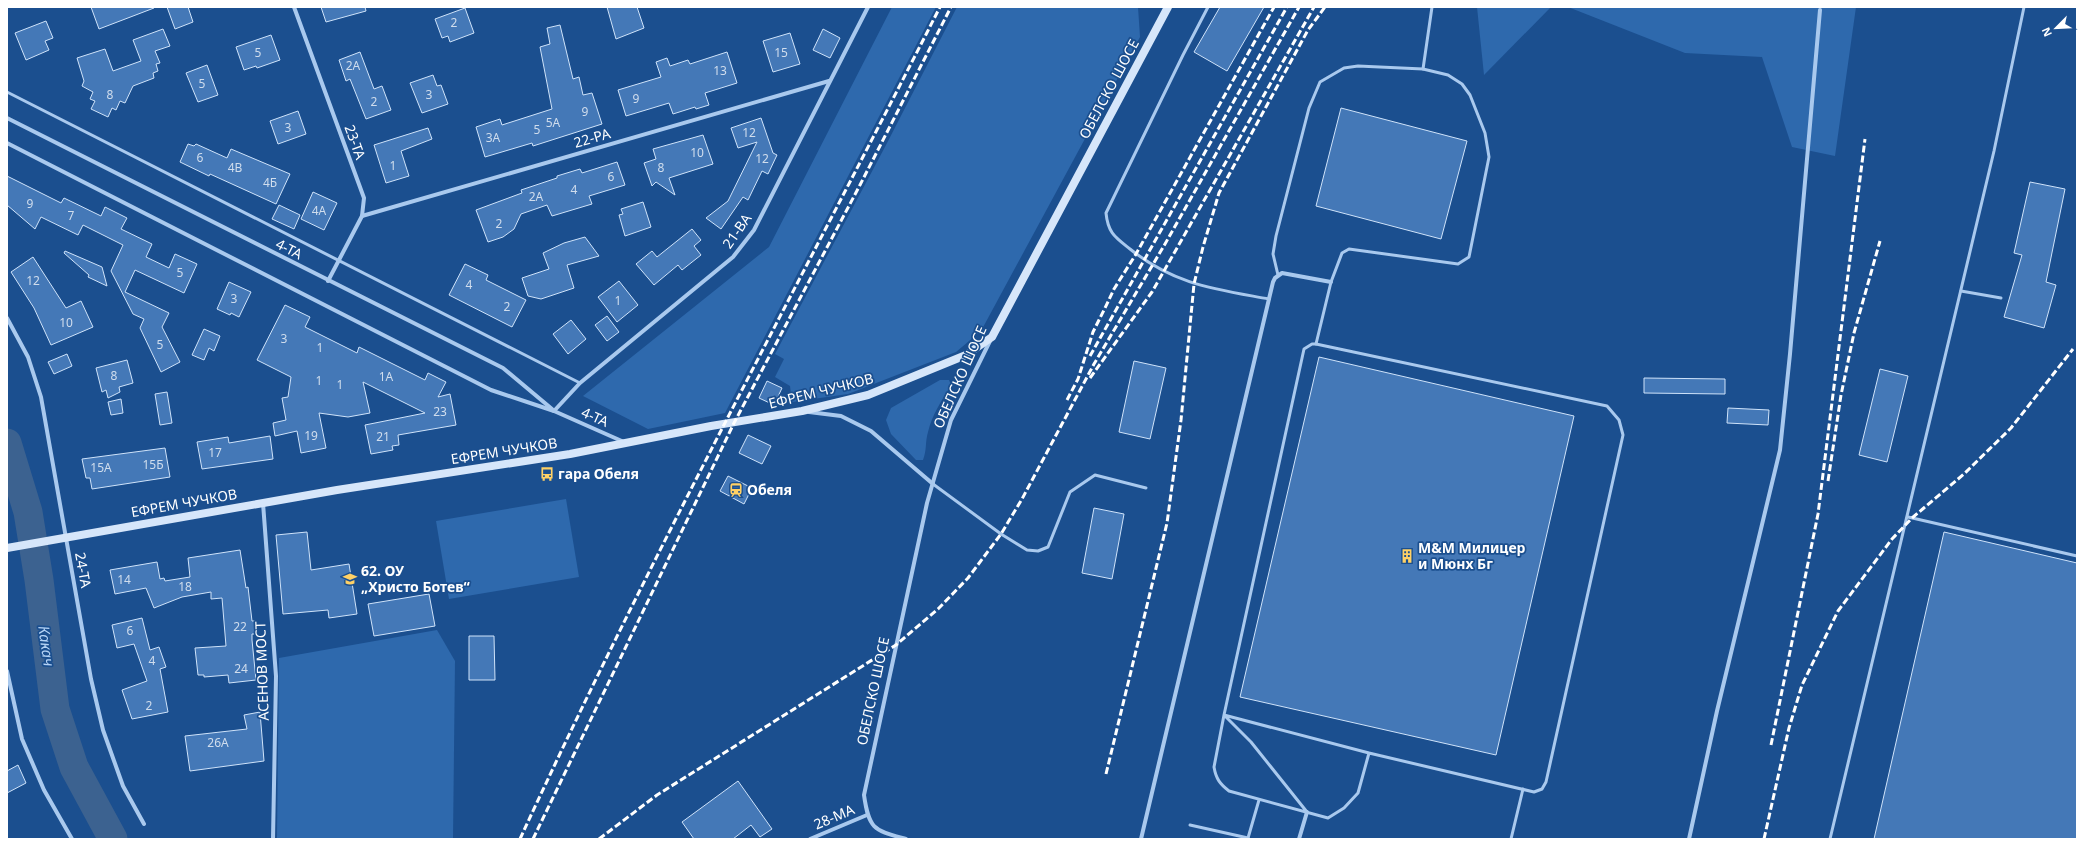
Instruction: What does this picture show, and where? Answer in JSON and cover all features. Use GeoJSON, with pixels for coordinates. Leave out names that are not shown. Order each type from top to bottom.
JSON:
{"type":"FeatureCollection","features":[{"type":"Feature","properties":{"kind":"street","name":"23-ТА"},"geometry":{"type":"LineString","coordinates":[[294,7],[364,198],[362,216],[328,281]]}},
{"type":"Feature","properties":{"kind":"street","name":"21-ВА"},"geometry":{"type":"LineString","coordinates":[[554,411],[580,383],[733,257],[744,244],[754,230],[868,7]]}},
{"type":"Feature","properties":{"kind":"street","name":"ОБЕЛСКО ШОСЕ"},"geometry":{"type":"LineString","coordinates":[[867,815],[864,795],[926,511],[951,420],[992,337],[1168,7]]}},
{"type":"Feature","properties":{"kind":"street"},"geometry":{"type":"LineString","coordinates":[[1690,839],[1717,711],[1780,450],[1790,354],[1818,8]]}},
{"type":"Feature","properties":{"kind":"street","name":"22-РА"},"geometry":{"type":"LineString","coordinates":[[362,216],[829,81]]}},
{"type":"Feature","properties":{"kind":"street","name":"4-ТА"},"geometry":{"type":"LineString","coordinates":[[7,118],[503,368],[554,411]]}},
{"type":"Feature","properties":{"kind":"street","name":"4-ТА"},"geometry":{"type":"LineString","coordinates":[[7,143],[491,390],[554,411],[627,443]]}},
{"type":"Feature","properties":{"kind":"street"},"geometry":{"type":"LineString","coordinates":[[1141,839],[1273,282],[1278,275],[1282,273],[1331,282]]}},
{"type":"Feature","properties":{"kind":"street","name":"24-ТА"},"geometry":{"type":"LineString","coordinates":[[7,318],[28,357],[41,397],[91,679],[103,730],[123,786],[144,824]]}},
{"type":"Feature","properties":{"kind":"street","name":"ЕФРЕМ ЧУЧКОВ"},"geometry":{"type":"LineString","coordinates":[[7,548],[263,503],[570,454],[802,411],[868,395],[966,355],[992,337]]}},
{"type":"Feature","properties":{"kind":"street"},"geometry":{"type":"LineString","coordinates":[[802,411],[841,416],[871,431],[933,484]]}},
{"type":"Feature","properties":{"kind":"street","name":"АСЕНОВ МОСТ"},"geometry":{"type":"LineString","coordinates":[[263,503],[276,676],[273,839]]}},
{"type":"Feature","properties":{"kind":"street"},"geometry":{"type":"LineString","coordinates":[[7,671],[22,739],[44,790],[72,839]]}},
{"type":"Feature","properties":{"kind":"street"},"geometry":{"type":"LineString","coordinates":[[1299,839],[1307,812]]}},
{"type":"Feature","properties":{"kind":"street"},"geometry":{"type":"LineString","coordinates":[[867,815],[878,831],[906,839]]}},
{"type":"Feature","properties":{"kind":"street","name":"28-МА"},"geometry":{"type":"LineString","coordinates":[[810,839],[867,815]]}},
{"type":"Feature","properties":{"kind":"lane"},"geometry":{"type":"LineString","coordinates":[[1208,7],[1106,213],[1108,224],[1112,234],[1164,272],[1194,284],[1269,299]]}},
{"type":"Feature","properties":{"kind":"lane"},"geometry":{"type":"LineString","coordinates":[[1423,69],[1432,7]]}},
{"type":"Feature","properties":{"kind":"lane"},"geometry":{"type":"LineString","coordinates":[[1830,839],[1897,555],[1908,517],[1994,151],[2024,7]]}},
{"type":"Feature","properties":{"kind":"lane"},"geometry":{"type":"LineString","coordinates":[[1278,275],[1273,254],[1276,236],[1309,108],[1320,82],[1344,68],[1358,66],[1423,69],[1448,75],[1462,84],[1470,95],[1485,133],[1489,157],[1469,257],[1458,264],[1349,249],[1342,253],[1331,282],[1316,344]]}},
{"type":"Feature","properties":{"kind":"lane"},"geometry":{"type":"LineString","coordinates":[[7,92],[580,383]]}},
{"type":"Feature","properties":{"kind":"lane"},"geometry":{"type":"LineString","coordinates":[[1961,291],[2001,298]]}},
{"type":"Feature","properties":{"kind":"lane"},"geometry":{"type":"LineString","coordinates":[[1224,715],[1369,753],[1534,792],[1542,789],[1546,782],[1623,435],[1619,420],[1607,406],[1594,402],[1316,344],[1307,346],[1302,354],[1224,715],[1214,767],[1215,776],[1220,784],[1229,791],[1328,818],[1344,808],[1358,793],[1369,753]]}},
{"type":"Feature","properties":{"kind":"lane"},"geometry":{"type":"LineString","coordinates":[[933,484],[1001,534],[1027,550],[1038,551],[1048,547],[1070,492],[1087,479],[1095,475],[1146,488]]}},
{"type":"Feature","properties":{"kind":"lane"},"geometry":{"type":"LineString","coordinates":[[1908,517],[2077,556]]}},
{"type":"Feature","properties":{"kind":"lane"},"geometry":{"type":"LineString","coordinates":[[1224,715],[1251,742],[1307,812]]}},
{"type":"Feature","properties":{"kind":"lane"},"geometry":{"type":"LineString","coordinates":[[1511,839],[1523,789]]}},
{"type":"Feature","properties":{"kind":"lane"},"geometry":{"type":"LineString","coordinates":[[1190,825],[1247,839],[1259,800]]}},
{"type":"Feature","properties":{"kind":"shaded area"},"geometry":{"type":"Polygon","coordinates":[[[892,7],[936,7],[725,413],[648,429],[583,396],[769,247],[892,7]]]}},
{"type":"Feature","properties":{"kind":"shaded area"},"geometry":{"type":"Polygon","coordinates":[[[957,7],[1138,7],[1140,37],[981,331],[956,352],[848,394],[792,402],[790,386],[775,377],[784,359],[775,354],[886,145],[957,7]]]}},
{"type":"Feature","properties":{"kind":"shaded area"},"geometry":{"type":"Polygon","coordinates":[[[1477,7],[1551,7],[1484,75],[1477,7]]]}},
{"type":"Feature","properties":{"kind":"shaded area"},"geometry":{"type":"Polygon","coordinates":[[[1568,7],[1856,7],[1835,156],[1792,147],[1762,57],[1685,53],[1568,7]]]}},
{"type":"Feature","properties":{"kind":"shaded area"},"geometry":{"type":"Polygon","coordinates":[[[940,380],[949,380],[951,385],[932,420],[927,436],[923,460],[916,460],[891,434],[886,420],[891,408],[940,380]]]}},
{"type":"Feature","properties":{"kind":"shaded area"},"geometry":{"type":"Polygon","coordinates":[[[566,499],[579,577],[449,599],[436,521],[566,499]]]}},
{"type":"Feature","properties":{"kind":"shaded area"},"geometry":{"type":"Polygon","coordinates":[[[437,630],[455,661],[453,839],[277,839],[279,658],[437,630]]]}},
{"type":"Feature","properties":{"kind":"building"},"geometry":{"type":"Polygon","coordinates":[[[91,7],[153,7],[154,8],[99,29],[91,7]]]}},
{"type":"Feature","properties":{"kind":"building"},"geometry":{"type":"Polygon","coordinates":[[[167,7],[188,7],[193,22],[175,29],[167,7]]]}},
{"type":"Feature","properties":{"kind":"building"},"geometry":{"type":"Polygon","coordinates":[[[321,7],[365,7],[366,11],[326,22],[321,7]]]}},
{"type":"Feature","properties":{"kind":"building"},"geometry":{"type":"Polygon","coordinates":[[[607,7],[637,7],[644,28],[616,39],[607,7]]]}},
{"type":"Feature","properties":{"kind":"building"},"geometry":{"type":"Polygon","coordinates":[[[1220,7],[1264,7],[1227,71],[1194,52],[1220,7]]]}},
{"type":"Feature","properties":{"kind":"building"},"geometry":{"type":"Polygon","coordinates":[[[465,8],[474,33],[450,42],[448,36],[442,38],[435,19],[465,8]]]}},
{"type":"Feature","properties":{"kind":"building"},"geometry":{"type":"Polygon","coordinates":[[[46,21],[53,38],[45,41],[49,50],[26,60],[15,33],[46,21]]]}},
{"type":"Feature","properties":{"kind":"building"},"geometry":{"type":"Polygon","coordinates":[[[560,25],[573,79],[579,77],[583,95],[592,93],[602,124],[533,146],[532,143],[485,157],[476,127],[500,119],[502,125],[552,109],[540,47],[550,44],[547,28],[560,25]]]}},
{"type":"Feature","properties":{"kind":"building"},"geometry":{"type":"Polygon","coordinates":[[[163,29],[170,46],[155,51],[160,63],[156,64],[158,71],[153,73],[154,78],[133,86],[125,103],[120,101],[116,110],[112,108],[108,117],[91,109],[95,101],[90,99],[93,92],[82,86],[84,81],[77,58],[105,49],[113,71],[141,61],[133,40],[163,29]]]}},
{"type":"Feature","properties":{"kind":"building"},"geometry":{"type":"Polygon","coordinates":[[[823,29],[840,38],[830,58],[813,50],[823,29]]]}},
{"type":"Feature","properties":{"kind":"building"},"geometry":{"type":"Polygon","coordinates":[[[790,33],[800,64],[773,72],[763,41],[790,33]]]}},
{"type":"Feature","properties":{"kind":"building"},"geometry":{"type":"Polygon","coordinates":[[[271,35],[280,60],[257,68],[256,66],[244,70],[236,47],[271,35]]]}},
{"type":"Feature","properties":{"kind":"building"},"geometry":{"type":"Polygon","coordinates":[[[360,52],[374,89],[382,86],[391,110],[366,119],[350,79],[346,81],[339,60],[360,52]]]}},
{"type":"Feature","properties":{"kind":"building"},"geometry":{"type":"Polygon","coordinates":[[[727,52],[737,83],[705,93],[709,105],[696,109],[695,107],[673,114],[669,103],[626,116],[618,90],[661,77],[656,62],[667,58],[670,66],[688,60],[690,64],[727,52]]]}},
{"type":"Feature","properties":{"kind":"building"},"geometry":{"type":"Polygon","coordinates":[[[207,65],[218,95],[198,102],[186,73],[207,65]]]}},
{"type":"Feature","properties":{"kind":"building"},"geometry":{"type":"Polygon","coordinates":[[[433,75],[437,86],[441,85],[448,104],[422,113],[410,83],[433,75]]]}},
{"type":"Feature","properties":{"kind":"building"},"geometry":{"type":"Polygon","coordinates":[[[1341,108],[1467,141],[1441,239],[1316,206],[1341,108]]]}},
{"type":"Feature","properties":{"kind":"building"},"geometry":{"type":"Polygon","coordinates":[[[298,111],[306,134],[278,144],[270,121],[298,111]]]}},
{"type":"Feature","properties":{"kind":"building"},"geometry":{"type":"Polygon","coordinates":[[[761,118],[773,153],[777,155],[768,174],[762,171],[748,200],[743,197],[721,229],[706,218],[728,201],[757,142],[738,148],[731,128],[761,118]]]}},
{"type":"Feature","properties":{"kind":"building"},"geometry":{"type":"Polygon","coordinates":[[[428,128],[432,139],[401,151],[409,176],[386,183],[374,145],[428,128]]]}},
{"type":"Feature","properties":{"kind":"building"},"geometry":{"type":"Polygon","coordinates":[[[703,135],[713,164],[669,178],[675,195],[656,182],[652,186],[644,163],[656,159],[653,149],[703,135]]]}},
{"type":"Feature","properties":{"kind":"building"},"geometry":{"type":"Polygon","coordinates":[[[188,144],[194,146],[196,144],[227,158],[231,149],[290,174],[276,204],[210,174],[209,176],[180,162],[188,144]]]}},
{"type":"Feature","properties":{"kind":"building"},"geometry":{"type":"Polygon","coordinates":[[[617,162],[625,185],[589,196],[592,204],[552,216],[547,205],[521,214],[514,229],[503,237],[488,242],[476,210],[522,193],[521,190],[557,178],[557,176],[580,169],[582,173],[617,162]]]}},
{"type":"Feature","properties":{"kind":"building"},"geometry":{"type":"Polygon","coordinates":[[[7,176],[61,203],[64,198],[101,216],[105,207],[127,218],[121,229],[152,244],[146,257],[169,268],[175,254],[197,264],[184,293],[135,270],[125,292],[169,313],[162,327],[180,362],[161,372],[140,328],[144,319],[133,314],[111,271],[123,245],[83,225],[78,235],[41,217],[35,229],[7,205],[7,176]]]}},
{"type":"Feature","properties":{"kind":"building"},"geometry":{"type":"Polygon","coordinates":[[[2030,182],[2065,189],[2046,282],[2056,285],[2044,328],[2004,317],[2022,255],[2014,253],[2030,182]]]}},
{"type":"Feature","properties":{"kind":"building"},"geometry":{"type":"Polygon","coordinates":[[[313,192],[337,203],[324,230],[301,219],[313,192]]]}},
{"type":"Feature","properties":{"kind":"building"},"geometry":{"type":"Polygon","coordinates":[[[643,202],[651,227],[625,236],[619,215],[623,214],[621,209],[643,202]]]}},
{"type":"Feature","properties":{"kind":"building"},"geometry":{"type":"Polygon","coordinates":[[[279,205],[300,215],[294,229],[272,219],[279,205]]]}},
{"type":"Feature","properties":{"kind":"building"},"geometry":{"type":"Polygon","coordinates":[[[692,229],[701,240],[694,246],[701,255],[682,270],[678,265],[654,285],[636,264],[652,251],[657,257],[692,229]]]}},
{"type":"Feature","properties":{"kind":"building"},"geometry":{"type":"Polygon","coordinates":[[[585,237],[599,256],[567,265],[574,288],[541,299],[528,296],[522,278],[549,269],[543,253],[564,243],[585,237]]]}},
{"type":"Feature","properties":{"kind":"building"},"geometry":{"type":"Polygon","coordinates":[[[65,251],[102,267],[107,286],[88,277],[89,275],[64,253],[65,251]]]}},
{"type":"Feature","properties":{"kind":"building"},"geometry":{"type":"Polygon","coordinates":[[[33,257],[66,308],[81,301],[93,327],[51,345],[34,308],[11,272],[33,257]]]}},
{"type":"Feature","properties":{"kind":"building"},"geometry":{"type":"Polygon","coordinates":[[[465,264],[488,275],[486,280],[526,300],[512,327],[449,295],[465,264]]]}},
{"type":"Feature","properties":{"kind":"building"},"geometry":{"type":"Polygon","coordinates":[[[619,281],[638,305],[617,322],[598,297],[619,281]]]}},
{"type":"Feature","properties":{"kind":"building"},"geometry":{"type":"Polygon","coordinates":[[[229,282],[251,292],[239,317],[217,309],[229,282]]]}},
{"type":"Feature","properties":{"kind":"building"},"geometry":{"type":"Polygon","coordinates":[[[285,305],[310,317],[305,327],[357,353],[359,347],[425,380],[428,373],[446,382],[438,397],[450,394],[456,425],[398,435],[399,445],[392,446],[393,450],[371,454],[365,425],[425,413],[363,382],[370,413],[348,417],[319,413],[326,448],[301,453],[297,431],[275,436],[273,423],[286,420],[282,398],[288,397],[291,377],[257,360],[285,305]]]}},
{"type":"Feature","properties":{"kind":"building"},"geometry":{"type":"Polygon","coordinates":[[[607,316],[619,332],[607,341],[595,325],[607,316]]]}},
{"type":"Feature","properties":{"kind":"building"},"geometry":{"type":"Polygon","coordinates":[[[571,320],[586,339],[568,354],[553,334],[571,320]]]}},
{"type":"Feature","properties":{"kind":"building"},"geometry":{"type":"Polygon","coordinates":[[[204,329],[220,336],[214,351],[209,348],[204,360],[192,355],[204,329]]]}},
{"type":"Feature","properties":{"kind":"building"},"geometry":{"type":"Polygon","coordinates":[[[67,354],[72,366],[54,374],[48,362],[67,354]]]}},
{"type":"Feature","properties":{"kind":"building","name":"М&M Mилицер и Мюнх Бг"},"geometry":{"type":"Polygon","coordinates":[[[1319,357],[1574,416],[1496,755],[1240,697],[1319,357]]]}},
{"type":"Feature","properties":{"kind":"building"},"geometry":{"type":"Polygon","coordinates":[[[127,360],[133,383],[119,387],[120,392],[108,398],[106,390],[102,392],[96,368],[127,360]]]}},
{"type":"Feature","properties":{"kind":"building"},"geometry":{"type":"Polygon","coordinates":[[[1134,361],[1166,368],[1150,439],[1119,432],[1134,361]]]}},
{"type":"Feature","properties":{"kind":"building"},"geometry":{"type":"Polygon","coordinates":[[[1880,369],[1908,376],[1887,462],[1859,455],[1880,369]]]}},
{"type":"Feature","properties":{"kind":"building"},"geometry":{"type":"Polygon","coordinates":[[[1644,378],[1725,379],[1725,394],[1644,393],[1644,378]]]}},
{"type":"Feature","properties":{"kind":"building"},"geometry":{"type":"Polygon","coordinates":[[[767,381],[782,388],[774,405],[759,398],[767,381]]]}},
{"type":"Feature","properties":{"kind":"building"},"geometry":{"type":"Polygon","coordinates":[[[167,392],[172,423],[160,425],[155,394],[167,392]]]}},
{"type":"Feature","properties":{"kind":"building"},"geometry":{"type":"Polygon","coordinates":[[[121,399],[123,413],[111,415],[108,402],[121,399]]]}},
{"type":"Feature","properties":{"kind":"building"},"geometry":{"type":"Polygon","coordinates":[[[1728,408],[1769,410],[1768,425],[1727,423],[1728,408]]]}},
{"type":"Feature","properties":{"kind":"building"},"geometry":{"type":"Polygon","coordinates":[[[748,435],[771,446],[762,464],[739,453],[748,435]]]}},
{"type":"Feature","properties":{"kind":"building"},"geometry":{"type":"Polygon","coordinates":[[[270,436],[273,459],[202,469],[197,442],[228,437],[229,443],[270,436]]]}},
{"type":"Feature","properties":{"kind":"building"},"geometry":{"type":"Polygon","coordinates":[[[165,448],[170,477],[92,489],[90,478],[86,478],[82,459],[165,448]]]}},
{"type":"Feature","properties":{"kind":"building"},"geometry":{"type":"Polygon","coordinates":[[[728,476],[752,488],[744,504],[720,491],[728,476]]]}},
{"type":"Feature","properties":{"kind":"building"},"geometry":{"type":"Polygon","coordinates":[[[1094,508],[1124,514],[1112,579],[1082,573],[1094,508]]]}},
{"type":"Feature","properties":{"kind":"building"},"geometry":{"type":"Polygon","coordinates":[[[307,532],[311,570],[349,564],[357,614],[329,618],[328,610],[283,614],[276,535],[307,532]]]}},
{"type":"Feature","properties":{"kind":"building"},"geometry":{"type":"Polygon","coordinates":[[[1944,532],[2077,563],[2077,839],[1874,839],[1944,532]]]}},
{"type":"Feature","properties":{"kind":"building"},"geometry":{"type":"Polygon","coordinates":[[[240,550],[246,588],[248,587],[252,621],[255,621],[256,634],[252,634],[252,640],[256,680],[229,683],[228,675],[204,677],[204,675],[198,675],[195,648],[226,646],[222,598],[211,599],[211,592],[182,597],[154,608],[146,588],[115,594],[110,570],[157,562],[160,579],[164,578],[165,581],[190,577],[188,558],[240,550]]]}},
{"type":"Feature","properties":{"kind":"building"},"geometry":{"type":"Polygon","coordinates":[[[429,594],[435,626],[374,636],[368,604],[429,594]]]}},
{"type":"Feature","properties":{"kind":"building"},"geometry":{"type":"Polygon","coordinates":[[[142,618],[150,650],[159,647],[166,667],[160,669],[168,712],[132,719],[122,690],[147,681],[134,644],[117,648],[112,625],[142,618]]]}},
{"type":"Feature","properties":{"kind":"building"},"geometry":{"type":"Polygon","coordinates":[[[469,636],[494,636],[495,680],[469,680],[469,636]]]}},
{"type":"Feature","properties":{"kind":"building"},"geometry":{"type":"Polygon","coordinates":[[[260,712],[264,761],[190,771],[185,736],[247,729],[244,715],[260,712]]]}},
{"type":"Feature","properties":{"kind":"building"},"geometry":{"type":"Polygon","coordinates":[[[18,765],[26,783],[7,793],[7,771],[18,765]]]}},
{"type":"Feature","properties":{"kind":"building"},"geometry":{"type":"Polygon","coordinates":[[[738,781],[772,829],[760,837],[751,825],[733,839],[694,839],[682,822],[738,781]]]}},
{"type":"Feature","properties":{"kind":"waterway","name":"Какач"},"geometry":{"type":"LineString","coordinates":[[7,443],[28,512],[39,580],[55,709],[74,767],[113,839]]}},
{"type":"Feature","properties":{"kind":"railway"},"geometry":{"type":"LineString","coordinates":[[520,839],[673,525],[940,7]]}},
{"type":"Feature","properties":{"kind":"railway"},"geometry":{"type":"LineString","coordinates":[[533,839],[734,423],[860,185],[951,7]]}},
{"type":"Feature","properties":{"kind":"railway"},"geometry":{"type":"LineString","coordinates":[[1067,400],[1078,379],[1093,332],[1114,289],[1136,254],[1274,7]]}},
{"type":"Feature","properties":{"kind":"railway"},"geometry":{"type":"LineString","coordinates":[[1090,356],[1287,7]]}},
{"type":"Feature","properties":{"kind":"railway"},"geometry":{"type":"LineString","coordinates":[[599,839],[657,795],[896,645],[938,609],[968,578],[1001,534],[1022,499],[1094,364],[1165,244],[1299,7]]}},
{"type":"Feature","properties":{"kind":"railway"},"geometry":{"type":"LineString","coordinates":[[1090,378],[1152,292],[1314,7]]}},
{"type":"Feature","properties":{"kind":"railway"},"geometry":{"type":"LineString","coordinates":[[1106,774],[1167,523],[1181,420],[1194,284],[1203,247],[1219,193],[1308,30],[1325,7]]}},
{"type":"Feature","properties":{"kind":"railway"},"geometry":{"type":"LineString","coordinates":[[1771,745],[1818,514],[1865,139]]}},
{"type":"Feature","properties":{"kind":"railway"},"geometry":{"type":"LineString","coordinates":[[1828,481],[1841,395],[1854,333],[1880,241]]}},
{"type":"Feature","properties":{"kind":"railway"},"geometry":{"type":"LineString","coordinates":[[1764,839],[1789,728],[1802,685],[1838,611],[1892,539],[1912,518],[1964,474],[2011,428],[2073,349]]}},
{"type":"Feature","properties":{"kind":"place","name":"гара Обеля"},"geometry":{"type":"Point","coordinates":[547,474]}},
{"type":"Feature","properties":{"kind":"place","name":"Обеля"},"geometry":{"type":"Point","coordinates":[736,490]}},
{"type":"Feature","properties":{"kind":"place","name":"М&M Mилицер и Мюнх Бг"},"geometry":{"type":"Point","coordinates":[1407,556]}},
{"type":"Feature","properties":{"kind":"place","name":"62. ОУ „Христо Ботев“"},"geometry":{"type":"Point","coordinates":[350,579]}}]}
